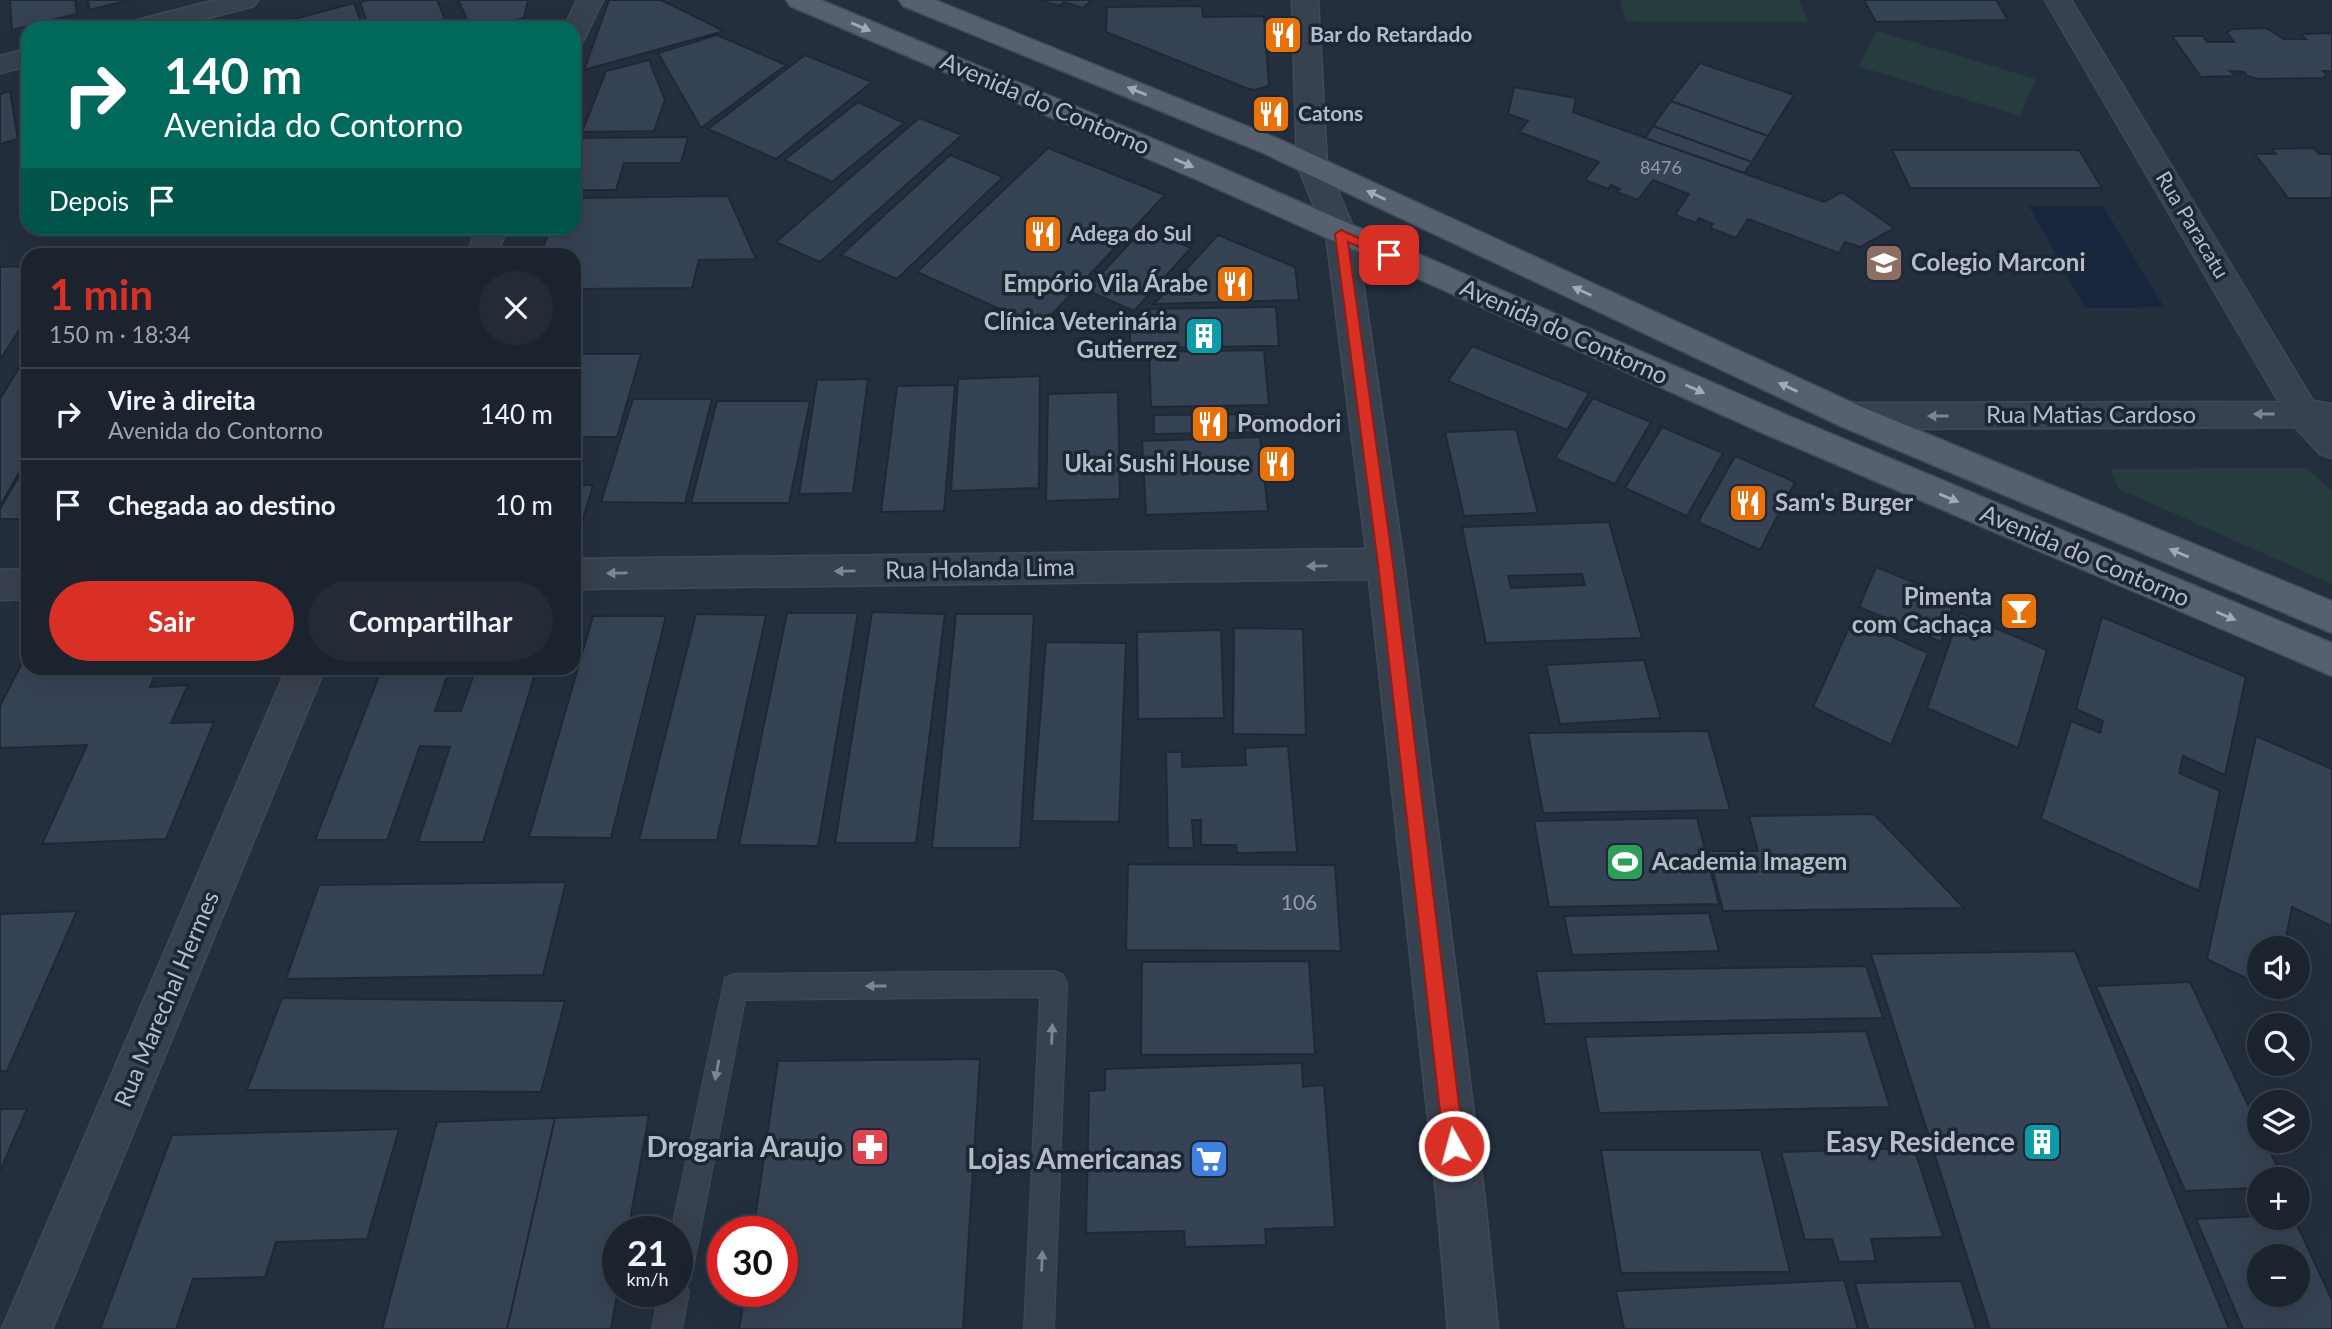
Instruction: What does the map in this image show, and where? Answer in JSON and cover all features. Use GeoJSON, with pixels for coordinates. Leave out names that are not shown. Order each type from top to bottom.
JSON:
{"type":"FeatureCollection","features":[{"type":"Feature","properties":{"kind":"main road","name":"Avenida do Contorno"},"geometry":{"type":"LineString","coordinates":[[799,0],[1203,171],[1777,425],[2332,660]]}},
{"type":"Feature","properties":{"kind":"main road","name":"Avenida do Contorno"},"geometry":{"type":"LineString","coordinates":[[912,0],[1312,166],[1850,416],[2332,617]]}},
{"type":"Feature","properties":{"kind":"street"},"geometry":{"type":"LineString","coordinates":[[166,21],[245,0]]}},
{"type":"Feature","properties":{"kind":"street"},"geometry":{"type":"LineString","coordinates":[[580,21],[590,0]]}},
{"type":"Feature","properties":{"kind":"street"},"geometry":{"type":"LineString","coordinates":[[1305,0],[1312,166],[1341,234],[1386,564],[1459,1187],[1473,1329]]}},
{"type":"Feature","properties":{"kind":"street","name":"Rua Paracatu"},"geometry":{"type":"LineString","coordinates":[[2058,0],[2318,414],[2332,446]]}},
{"type":"Feature","properties":{"kind":"street"},"geometry":{"type":"LineString","coordinates":[[0,65],[21,59]]}},
{"type":"Feature","properties":{"kind":"street","name":"Rua Matias Cardoso"},"geometry":{"type":"LineString","coordinates":[[1850,416],[2318,414]]}},
{"type":"Feature","properties":{"kind":"street","name":"Rua Holanda Lima"},"geometry":{"type":"LineString","coordinates":[[581,574],[1386,564]]}},
{"type":"Feature","properties":{"kind":"street"},"geometry":{"type":"LineString","coordinates":[[0,585],[21,584]]}},
{"type":"Feature","properties":{"kind":"street","name":"Rua Marechal Hermes"},"geometry":{"type":"LineString","coordinates":[[27,1329],[303,675]]}},
{"type":"Feature","properties":{"kind":"lane"},"geometry":{"type":"LineString","coordinates":[[689,1216],[734,987],[1054,985],[1040,1329]]}},
{"type":"Feature","properties":{"kind":"lane"},"geometry":{"type":"LineString","coordinates":[[667,1329],[671,1307]]}},
{"type":"Feature","properties":{"kind":"green space"},"geometry":{"type":"Polygon","coordinates":[[[1620,0],[1799,0],[1808,22],[1626,21],[1620,0]]]}},
{"type":"Feature","properties":{"kind":"green space"},"geometry":{"type":"Polygon","coordinates":[[[1877,31],[2036,79],[2020,116],[1858,66],[1877,31]]]}},
{"type":"Feature","properties":{"kind":"green space"},"geometry":{"type":"Polygon","coordinates":[[[2306,468],[2332,491],[2332,584],[2119,489],[2110,469],[2306,468]]]}},
{"type":"Feature","properties":{"kind":"water"},"geometry":{"type":"Polygon","coordinates":[[[2029,206],[2103,206],[2164,307],[2085,308],[2029,206]]]}},
{"type":"Feature","properties":{"kind":"building"},"geometry":{"type":"Polygon","coordinates":[[[10,0],[75,0],[77,14],[49,21],[21,21],[21,28],[12,30],[10,0]]]}},
{"type":"Feature","properties":{"kind":"building"},"geometry":{"type":"Polygon","coordinates":[[[88,0],[131,0],[89,10],[88,0]]]}},
{"type":"Feature","properties":{"kind":"building"},"geometry":{"type":"Polygon","coordinates":[[[437,0],[446,21],[367,21],[360,2],[437,0]]]}},
{"type":"Feature","properties":{"kind":"building"},"geometry":{"type":"Polygon","coordinates":[[[458,0],[528,0],[524,18],[513,21],[468,21],[458,0]]]}},
{"type":"Feature","properties":{"kind":"building"},"geometry":{"type":"Polygon","coordinates":[[[609,0],[661,0],[724,31],[584,70],[609,0]]]}},
{"type":"Feature","properties":{"kind":"building"},"geometry":{"type":"Polygon","coordinates":[[[1041,0],[1092,0],[1083,8],[1064,2],[1059,6],[1041,0]]]}},
{"type":"Feature","properties":{"kind":"building"},"geometry":{"type":"Polygon","coordinates":[[[1864,0],[1996,0],[2008,20],[1876,22],[1864,0]]]}},
{"type":"Feature","properties":{"kind":"building"},"geometry":{"type":"Polygon","coordinates":[[[354,3],[360,21],[299,21],[298,18],[354,3]]]}},
{"type":"Feature","properties":{"kind":"building"},"geometry":{"type":"Polygon","coordinates":[[[1202,6],[1203,17],[1264,16],[1269,86],[1255,90],[1246,88],[1106,32],[1107,7],[1202,6]]]}},
{"type":"Feature","properties":{"kind":"building"},"geometry":{"type":"Polygon","coordinates":[[[2266,28],[2284,39],[2306,39],[2301,34],[2332,33],[2332,71],[2323,71],[2327,75],[2323,78],[2258,79],[2247,76],[2244,72],[2230,71],[2236,76],[2201,77],[2172,36],[2203,36],[2207,42],[2234,42],[2227,32],[2233,29],[2266,28]]]}},
{"type":"Feature","properties":{"kind":"building"},"geometry":{"type":"Polygon","coordinates":[[[717,35],[786,65],[701,128],[658,53],[717,35]]]}},
{"type":"Feature","properties":{"kind":"building"},"geometry":{"type":"Polygon","coordinates":[[[805,55],[872,82],[776,159],[708,129],[805,55]]]}},
{"type":"Feature","properties":{"kind":"building"},"geometry":{"type":"Polygon","coordinates":[[[649,60],[665,100],[654,131],[582,132],[606,71],[649,60]]]}},
{"type":"Feature","properties":{"kind":"building"},"geometry":{"type":"Polygon","coordinates":[[[1700,63],[1794,95],[1768,136],[1671,101],[1700,63]]]}},
{"type":"Feature","properties":{"kind":"building"},"geometry":{"type":"Polygon","coordinates":[[[1514,87],[1576,98],[1573,112],[1824,202],[1842,192],[1894,228],[1860,247],[1845,242],[1839,253],[1748,219],[1736,238],[1710,228],[1713,224],[1699,218],[1696,223],[1675,215],[1689,194],[1653,180],[1638,200],[1617,192],[1620,189],[1611,185],[1608,189],[1585,180],[1599,162],[1519,132],[1528,121],[1508,114],[1514,87]]]}},
{"type":"Feature","properties":{"kind":"building"},"geometry":{"type":"Polygon","coordinates":[[[10,91],[18,139],[0,144],[0,94],[10,91]]]}},
{"type":"Feature","properties":{"kind":"building"},"geometry":{"type":"Polygon","coordinates":[[[1671,101],[1768,136],[1752,162],[1653,126],[1671,101]]]}},
{"type":"Feature","properties":{"kind":"building"},"geometry":{"type":"Polygon","coordinates":[[[858,102],[904,123],[832,182],[784,160],[858,102]]]}},
{"type":"Feature","properties":{"kind":"building"},"geometry":{"type":"Polygon","coordinates":[[[919,118],[962,135],[820,262],[776,242],[919,118]]]}},
{"type":"Feature","properties":{"kind":"building"},"geometry":{"type":"Polygon","coordinates":[[[1653,126],[1752,162],[1744,173],[1645,138],[1653,126]]]}},
{"type":"Feature","properties":{"kind":"building"},"geometry":{"type":"Polygon","coordinates":[[[688,137],[681,163],[624,163],[616,190],[581,190],[581,138],[688,137]]]}},
{"type":"Feature","properties":{"kind":"building","name":"Adega do Sul"},"geometry":{"type":"Polygon","coordinates":[[[1048,148],[1165,195],[1040,327],[917,272],[1048,148]]]}},
{"type":"Feature","properties":{"kind":"building"},"geometry":{"type":"Polygon","coordinates":[[[2314,148],[2319,154],[2332,154],[2332,198],[2288,198],[2255,154],[2276,154],[2272,149],[2314,148]]]}},
{"type":"Feature","properties":{"kind":"building"},"geometry":{"type":"Polygon","coordinates":[[[1892,150],[2079,150],[2102,188],[1910,188],[1892,150]]]}},
{"type":"Feature","properties":{"kind":"building"},"geometry":{"type":"Polygon","coordinates":[[[950,155],[1003,177],[897,279],[841,255],[950,155]]]}},
{"type":"Feature","properties":{"kind":"building"},"geometry":{"type":"Polygon","coordinates":[[[728,196],[756,259],[699,260],[692,288],[581,289],[581,248],[543,248],[548,235],[581,235],[581,198],[728,196]]]}},
{"type":"Feature","properties":{"kind":"building"},"geometry":{"type":"Polygon","coordinates":[[[1144,228],[1191,248],[1134,311],[1086,290],[1144,228]]]}},
{"type":"Feature","properties":{"kind":"building","name":"Empório Vila Árabe"},"geometry":{"type":"Polygon","coordinates":[[[1218,235],[1295,267],[1299,300],[1154,304],[1218,235]]]}},
{"type":"Feature","properties":{"kind":"building"},"geometry":{"type":"Polygon","coordinates":[[[21,266],[21,327],[0,360],[0,267],[21,266]]]}},
{"type":"Feature","properties":{"kind":"building","name":"Clínica Veterinária Gutierrez"},"geometry":{"type":"Polygon","coordinates":[[[1276,307],[1279,346],[1130,348],[1130,326],[1147,309],[1276,307]]]}},
{"type":"Feature","properties":{"kind":"building"},"geometry":{"type":"Polygon","coordinates":[[[1472,346],[1589,393],[1567,430],[1448,381],[1472,346]]]}},
{"type":"Feature","properties":{"kind":"building"},"geometry":{"type":"Polygon","coordinates":[[[1264,350],[1269,405],[1151,407],[1149,352],[1264,350]]]}},
{"type":"Feature","properties":{"kind":"building"},"geometry":{"type":"Polygon","coordinates":[[[581,354],[641,354],[617,437],[581,437],[581,354]]]}},
{"type":"Feature","properties":{"kind":"building"},"geometry":{"type":"Polygon","coordinates":[[[21,364],[21,469],[0,506],[0,399],[21,364]]]}},
{"type":"Feature","properties":{"kind":"building"},"geometry":{"type":"Polygon","coordinates":[[[1040,376],[1039,488],[951,491],[958,379],[1040,376]]]}},
{"type":"Feature","properties":{"kind":"building"},"geometry":{"type":"Polygon","coordinates":[[[868,379],[853,493],[799,494],[817,380],[868,379]]]}},
{"type":"Feature","properties":{"kind":"building"},"geometry":{"type":"Polygon","coordinates":[[[955,385],[944,511],[881,512],[897,386],[955,385]]]}},
{"type":"Feature","properties":{"kind":"building"},"geometry":{"type":"Polygon","coordinates":[[[1118,392],[1120,499],[1046,501],[1048,394],[1118,392]]]}},
{"type":"Feature","properties":{"kind":"building"},"geometry":{"type":"Polygon","coordinates":[[[1593,398],[1651,422],[1615,484],[1555,458],[1593,398]]]}},
{"type":"Feature","properties":{"kind":"building"},"geometry":{"type":"Polygon","coordinates":[[[633,399],[712,399],[685,503],[601,502],[633,399]]]}},
{"type":"Feature","properties":{"kind":"building"},"geometry":{"type":"Polygon","coordinates":[[[717,401],[810,401],[789,503],[691,503],[717,401]]]}},
{"type":"Feature","properties":{"kind":"building","name":"Pomodori"},"geometry":{"type":"Polygon","coordinates":[[[1266,414],[1267,432],[1154,434],[1154,415],[1266,414]]]}},
{"type":"Feature","properties":{"kind":"building"},"geometry":{"type":"Polygon","coordinates":[[[1662,427],[1723,453],[1687,516],[1625,488],[1662,427]]]}},
{"type":"Feature","properties":{"kind":"building"},"geometry":{"type":"Polygon","coordinates":[[[1516,429],[1538,513],[1464,516],[1445,432],[1516,429]]]}},
{"type":"Feature","properties":{"kind":"building"},"geometry":{"type":"Polygon","coordinates":[[[1260,437],[1268,511],[1146,515],[1142,441],[1260,437]]]}},
{"type":"Feature","properties":{"kind":"building"},"geometry":{"type":"Polygon","coordinates":[[[1735,456],[1795,482],[1760,550],[1698,522],[1735,456]]]}},
{"type":"Feature","properties":{"kind":"building"},"geometry":{"type":"Polygon","coordinates":[[[21,473],[21,519],[0,519],[0,509],[21,473]]]}},
{"type":"Feature","properties":{"kind":"building"},"geometry":{"type":"Polygon","coordinates":[[[581,485],[593,485],[581,526],[581,485]]]}},
{"type":"Feature","properties":{"kind":"building"},"geometry":{"type":"Polygon","coordinates":[[[1609,522],[1642,638],[1486,643],[1462,527],[1609,522]],[[1582,574],[1508,576],[1511,588],[1585,585],[1582,574]]]}},
{"type":"Feature","properties":{"kind":"building"},"geometry":{"type":"Polygon","coordinates":[[[1876,567],[1955,599],[1941,642],[1859,607],[1876,567]]]}},
{"type":"Feature","properties":{"kind":"building"},"geometry":{"type":"Polygon","coordinates":[[[872,612],[945,614],[916,843],[835,843],[872,612]]]}},
{"type":"Feature","properties":{"kind":"building"},"geometry":{"type":"Polygon","coordinates":[[[787,613],[858,613],[818,846],[739,845],[787,613]]]}},
{"type":"Feature","properties":{"kind":"building"},"geometry":{"type":"Polygon","coordinates":[[[1960,613],[2047,650],[2018,748],[1927,708],[1960,613]]]}},
{"type":"Feature","properties":{"kind":"building"},"geometry":{"type":"Polygon","coordinates":[[[696,614],[766,615],[717,840],[639,840],[696,614]]]}},
{"type":"Feature","properties":{"kind":"building"},"geometry":{"type":"Polygon","coordinates":[[[956,614],[1034,614],[1020,848],[932,848],[956,614]]]}},
{"type":"Feature","properties":{"kind":"building"},"geometry":{"type":"Polygon","coordinates":[[[593,616],[666,616],[611,838],[529,837],[576,675],[581,675],[581,657],[593,616]]]}},
{"type":"Feature","properties":{"kind":"building"},"geometry":{"type":"Polygon","coordinates":[[[2102,617],[2246,677],[2225,775],[2183,756],[2179,773],[2220,791],[2199,891],[2041,819],[2071,721],[2100,733],[2103,721],[2076,709],[2102,617]]]}},
{"type":"Feature","properties":{"kind":"building"},"geometry":{"type":"Polygon","coordinates":[[[1853,619],[1928,653],[1891,745],[1813,707],[1853,619]]]}},
{"type":"Feature","properties":{"kind":"building"},"geometry":{"type":"Polygon","coordinates":[[[1234,628],[1303,629],[1306,735],[1233,734],[1234,628]]]}},
{"type":"Feature","properties":{"kind":"building"},"geometry":{"type":"Polygon","coordinates":[[[1221,630],[1224,718],[1138,719],[1137,632],[1221,630]]]}},
{"type":"Feature","properties":{"kind":"building"},"geometry":{"type":"Polygon","coordinates":[[[1046,642],[1126,643],[1119,822],[1032,821],[1046,642]]]}},
{"type":"Feature","properties":{"kind":"building"},"geometry":{"type":"Polygon","coordinates":[[[1644,660],[1661,718],[1560,724],[1546,665],[1644,660]]]}},
{"type":"Feature","properties":{"kind":"building"},"geometry":{"type":"Polygon","coordinates":[[[21,665],[21,675],[155,675],[150,687],[188,685],[171,723],[214,722],[166,839],[42,844],[87,745],[0,748],[0,706],[21,665]]]}},
{"type":"Feature","properties":{"kind":"building"},"geometry":{"type":"Polygon","coordinates":[[[379,675],[448,675],[435,711],[461,711],[474,675],[535,675],[483,842],[418,842],[450,747],[420,746],[387,840],[315,840],[379,675]]]}},
{"type":"Feature","properties":{"kind":"building"},"geometry":{"type":"Polygon","coordinates":[[[1708,731],[1730,810],[1543,813],[1528,733],[1708,731]]]}},
{"type":"Feature","properties":{"kind":"building"},"geometry":{"type":"Polygon","coordinates":[[[2256,736],[2332,769],[2332,926],[2292,907],[2286,936],[2247,936],[2247,979],[2207,959],[2256,736]]]}},
{"type":"Feature","properties":{"kind":"building"},"geometry":{"type":"Polygon","coordinates":[[[1288,746],[1297,852],[1237,853],[1236,845],[1201,845],[1201,820],[1192,820],[1194,848],[1168,848],[1166,752],[1182,752],[1182,767],[1246,765],[1245,748],[1288,746]]]}},
{"type":"Feature","properties":{"kind":"building"},"geometry":{"type":"Polygon","coordinates":[[[1874,814],[1964,908],[1723,911],[1708,851],[1758,851],[1749,816],[1874,814]]]}},
{"type":"Feature","properties":{"kind":"building","name":"Academia Imagem"},"geometry":{"type":"Polygon","coordinates":[[[1697,818],[1719,904],[1549,907],[1534,821],[1697,818]]]}},
{"type":"Feature","properties":{"kind":"building"},"geometry":{"type":"Polygon","coordinates":[[[1128,864],[1335,865],[1341,951],[1126,950],[1128,864]]]}},
{"type":"Feature","properties":{"kind":"building"},"geometry":{"type":"Polygon","coordinates":[[[566,882],[543,975],[286,979],[319,885],[566,882]]]}},
{"type":"Feature","properties":{"kind":"building"},"geometry":{"type":"Polygon","coordinates":[[[77,911],[7,1071],[0,1071],[0,914],[77,911]]]}},
{"type":"Feature","properties":{"kind":"building"},"geometry":{"type":"Polygon","coordinates":[[[1709,913],[1719,951],[1572,955],[1564,916],[1709,913]]]}},
{"type":"Feature","properties":{"kind":"building","name":"Easy Residence"},"geometry":{"type":"Polygon","coordinates":[[[2075,951],[2229,1329],[1990,1329],[1871,954],[2075,951]]]}},
{"type":"Feature","properties":{"kind":"building"},"geometry":{"type":"Polygon","coordinates":[[[1309,961],[1315,1054],[1141,1055],[1142,962],[1309,961]]]}},
{"type":"Feature","properties":{"kind":"building"},"geometry":{"type":"Polygon","coordinates":[[[1866,966],[1883,1018],[1545,1024],[1536,971],[1866,966]]]}},
{"type":"Feature","properties":{"kind":"building"},"geometry":{"type":"Polygon","coordinates":[[[2190,982],[2247,1103],[2247,1153],[2271,1153],[2278,1167],[2247,1167],[2247,1188],[2185,1191],[2096,986],[2190,982]]]}},
{"type":"Feature","properties":{"kind":"building"},"geometry":{"type":"Polygon","coordinates":[[[282,998],[565,1001],[541,1092],[247,1090],[282,998]]]}},
{"type":"Feature","properties":{"kind":"building"},"geometry":{"type":"Polygon","coordinates":[[[1866,1031],[1890,1107],[1599,1113],[1585,1037],[1866,1031]]]}},
{"type":"Feature","properties":{"kind":"building","name":"Drogaria Araujo"},"geometry":{"type":"Polygon","coordinates":[[[980,1059],[963,1329],[739,1329],[743,1307],[798,1307],[798,1216],[755,1216],[778,1061],[980,1059]]]}},
{"type":"Feature","properties":{"kind":"building","name":"Lojas Americanas"},"geometry":{"type":"Polygon","coordinates":[[[1302,1063],[1303,1087],[1324,1085],[1335,1227],[1265,1229],[1266,1245],[1185,1247],[1184,1231],[1086,1233],[1089,1091],[1105,1090],[1105,1069],[1302,1063]]]}},
{"type":"Feature","properties":{"kind":"building"},"geometry":{"type":"Polygon","coordinates":[[[0,1109],[27,1109],[0,1171],[0,1109]]]}},
{"type":"Feature","properties":{"kind":"building"},"geometry":{"type":"Polygon","coordinates":[[[649,1115],[631,1216],[602,1216],[602,1307],[615,1307],[611,1329],[507,1329],[555,1118],[649,1115]]]}},
{"type":"Feature","properties":{"kind":"building"},"geometry":{"type":"Polygon","coordinates":[[[555,1118],[507,1329],[382,1329],[437,1122],[555,1118]]]}},
{"type":"Feature","properties":{"kind":"building"},"geometry":{"type":"Polygon","coordinates":[[[399,1129],[367,1239],[276,1242],[265,1277],[193,1279],[176,1329],[100,1329],[172,1135],[399,1129]]]}},
{"type":"Feature","properties":{"kind":"building"},"geometry":{"type":"Polygon","coordinates":[[[1914,1148],[1943,1237],[1871,1239],[1876,1261],[1839,1262],[1832,1239],[1805,1240],[1781,1152],[1914,1148]]]}},
{"type":"Feature","properties":{"kind":"building"},"geometry":{"type":"Polygon","coordinates":[[[1601,1150],[1761,1150],[1790,1272],[1621,1273],[1601,1150]]]}},
{"type":"Feature","properties":{"kind":"building"},"geometry":{"type":"Polygon","coordinates":[[[2247,1217],[2247,1230],[2300,1230],[2306,1244],[2247,1244],[2247,1307],[2310,1307],[2310,1253],[2332,1300],[2332,1329],[2243,1329],[2196,1219],[2247,1217]]]}},
{"type":"Feature","properties":{"kind":"building"},"geometry":{"type":"Polygon","coordinates":[[[1844,1280],[1858,1329],[1624,1329],[1616,1291],[1844,1280]]]}},
{"type":"Feature","properties":{"kind":"building"},"geometry":{"type":"Polygon","coordinates":[[[1961,1281],[1976,1329],[1868,1329],[1855,1283],[1961,1281]]]}},
{"type":"Feature","properties":{"kind":"place","name":"Bar do Retardado"},"geometry":{"type":"Point","coordinates":[1283,35]}},
{"type":"Feature","properties":{"kind":"place","name":"Catons"},"geometry":{"type":"Point","coordinates":[1271,114]}},
{"type":"Feature","properties":{"kind":"place","name":"Adega do Sul"},"geometry":{"type":"Point","coordinates":[1043,234]}},
{"type":"Feature","properties":{"kind":"place","name":"Colegio Marconi"},"geometry":{"type":"Point","coordinates":[1884,263]}},
{"type":"Feature","properties":{"kind":"place","name":"Empório Vila Árabe"},"geometry":{"type":"Point","coordinates":[1235,284]}},
{"type":"Feature","properties":{"kind":"place","name":"Clínica Veterinária Gutierrez"},"geometry":{"type":"Point","coordinates":[1204,336]}},
{"type":"Feature","properties":{"kind":"place","name":"Pomodori"},"geometry":{"type":"Point","coordinates":[1210,424]}},
{"type":"Feature","properties":{"kind":"place","name":"Ukai Sushi House"},"geometry":{"type":"Point","coordinates":[1277,464]}},
{"type":"Feature","properties":{"kind":"place","name":"Sam's Burger"},"geometry":{"type":"Point","coordinates":[1748,503]}},
{"type":"Feature","properties":{"kind":"place","name":"Pimenta com Cachaça"},"geometry":{"type":"Point","coordinates":[2019,611]}},
{"type":"Feature","properties":{"kind":"place","name":"Academia Imagem"},"geometry":{"type":"Point","coordinates":[1625,862]}},
{"type":"Feature","properties":{"kind":"place","name":"Easy Residence"},"geometry":{"type":"Point","coordinates":[2042,1142]}},
{"type":"Feature","properties":{"kind":"place","name":"Drogaria Araujo"},"geometry":{"type":"Point","coordinates":[870,1147]}},
{"type":"Feature","properties":{"kind":"place","name":"Lojas Americanas"},"geometry":{"type":"Point","coordinates":[1209,1159]}},
{"type":"Feature","properties":{"kind":"route"},"geometry":{"type":"LineString","coordinates":[[1389,255],[1341,234],[1386,564],[1454,1146]]}}]}
